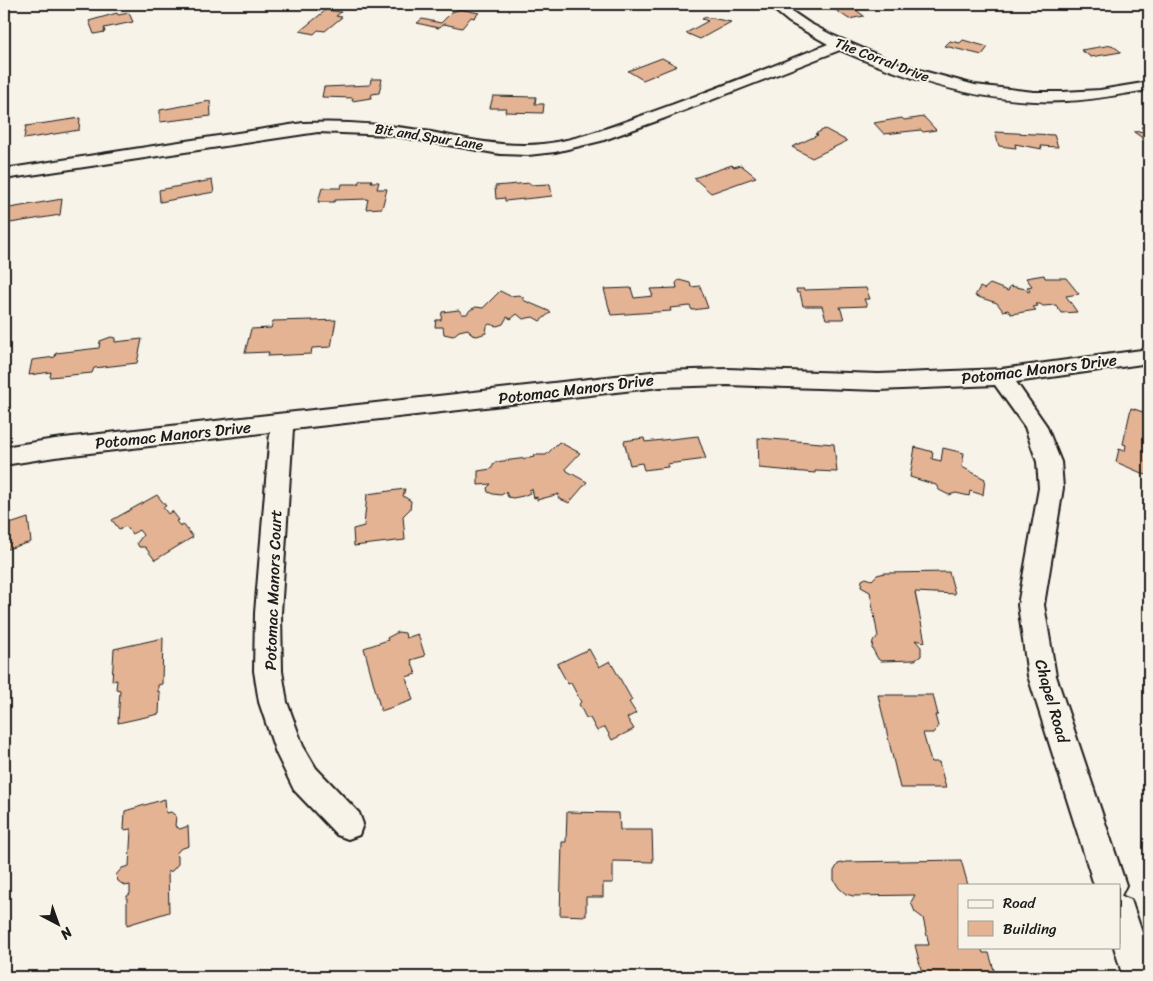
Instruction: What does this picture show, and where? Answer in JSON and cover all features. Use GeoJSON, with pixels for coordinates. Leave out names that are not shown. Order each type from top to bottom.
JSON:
{"type":"FeatureCollection","features":[{"type":"Feature","properties":{"kind":"street","name":"The Corral Drive"},"geometry":{"type":"LineString","coordinates":[[773,4],[792,20],[839,45],[921,77],[962,87],[998,93],[1035,96],[1093,95],[1149,86]]}},
{"type":"Feature","properties":{"kind":"street","name":"Bit and Spur Lane"},"geometry":{"type":"LineString","coordinates":[[4,174],[303,128],[335,126],[377,128],[461,144],[505,149],[550,148],[587,140],[695,103],[839,45]]}},
{"type":"Feature","properties":{"kind":"street","name":"Potomac Manors Drive"},"geometry":{"type":"LineString","coordinates":[[4,456],[55,448],[660,379],[728,377],[880,382],[1001,377],[1149,356]]}},
{"type":"Feature","properties":{"kind":"street","name":"Chapel Road"},"geometry":{"type":"LineString","coordinates":[[1001,377],[1035,425],[1049,462],[1051,488],[1031,605],[1042,676],[1110,884]]}},
{"type":"Feature","properties":{"kind":"street","name":"Potomac Manors Court"},"geometry":{"type":"LineString","coordinates":[[282,423],[268,613],[268,671],[273,702],[291,753],[305,779],[348,824]]}},
{"type":"Feature","properties":{"kind":"street"},"geometry":{"type":"LineString","coordinates":[[1120,915],[1140,977]]}},
{"type":"Feature","properties":{"kind":"building"},"geometry":{"type":"Polygon","coordinates":[[[823,4],[854,4],[849,5],[864,16],[849,19],[823,4]]]}},
{"type":"Feature","properties":{"kind":"building"},"geometry":{"type":"Polygon","coordinates":[[[460,9],[479,13],[474,18],[471,17],[462,28],[444,24],[438,28],[417,23],[422,19],[441,23],[452,12],[460,9]]]}},
{"type":"Feature","properties":{"kind":"building"},"geometry":{"type":"Polygon","coordinates":[[[326,10],[341,12],[336,16],[342,17],[325,31],[318,30],[314,34],[300,31],[326,10]]]}},
{"type":"Feature","properties":{"kind":"building"},"geometry":{"type":"Polygon","coordinates":[[[117,13],[118,15],[129,13],[133,22],[104,28],[105,32],[94,34],[89,21],[117,13]]]}},
{"type":"Feature","properties":{"kind":"building"},"geometry":{"type":"Polygon","coordinates":[[[706,17],[731,22],[700,39],[686,33],[708,21],[702,19],[706,17]]]}},
{"type":"Feature","properties":{"kind":"building"},"geometry":{"type":"Polygon","coordinates":[[[963,40],[988,47],[982,55],[945,46],[950,41],[960,43],[963,40]]]}},
{"type":"Feature","properties":{"kind":"building"},"geometry":{"type":"Polygon","coordinates":[[[1112,45],[1121,52],[1091,57],[1081,50],[1112,45]]]}},
{"type":"Feature","properties":{"kind":"building"},"geometry":{"type":"Polygon","coordinates":[[[662,58],[677,66],[643,80],[628,71],[662,58]]]}},
{"type":"Feature","properties":{"kind":"building"},"geometry":{"type":"Polygon","coordinates":[[[371,79],[382,79],[379,93],[372,94],[371,98],[352,101],[353,98],[322,97],[324,87],[370,85],[371,79]]]}},
{"type":"Feature","properties":{"kind":"building"},"geometry":{"type":"Polygon","coordinates":[[[493,96],[536,97],[535,104],[544,104],[543,113],[505,112],[506,108],[490,108],[493,96]]]}},
{"type":"Feature","properties":{"kind":"building"},"geometry":{"type":"Polygon","coordinates":[[[210,101],[211,116],[160,122],[160,110],[210,101]]]}},
{"type":"Feature","properties":{"kind":"building"},"geometry":{"type":"Polygon","coordinates":[[[924,117],[936,130],[884,134],[874,123],[902,118],[904,120],[924,117]]]}},
{"type":"Feature","properties":{"kind":"building"},"geometry":{"type":"Polygon","coordinates":[[[80,118],[79,130],[24,139],[26,126],[80,118]]]}},
{"type":"Feature","properties":{"kind":"building"},"geometry":{"type":"Polygon","coordinates":[[[1149,126],[1149,138],[1141,137],[1134,132],[1145,131],[1141,127],[1149,126]]]}},
{"type":"Feature","properties":{"kind":"building"},"geometry":{"type":"Polygon","coordinates":[[[825,129],[847,141],[812,158],[792,147],[818,135],[815,134],[825,129]]]}},
{"type":"Feature","properties":{"kind":"building"},"geometry":{"type":"Polygon","coordinates":[[[995,132],[1054,135],[1058,147],[1041,146],[1042,149],[1015,144],[1016,148],[999,146],[995,132]]]}},
{"type":"Feature","properties":{"kind":"building"},"geometry":{"type":"Polygon","coordinates":[[[732,165],[734,167],[741,165],[756,177],[711,193],[694,178],[732,165]]]}},
{"type":"Feature","properties":{"kind":"building"},"geometry":{"type":"Polygon","coordinates":[[[212,180],[214,192],[160,202],[159,190],[212,180]]]}},
{"type":"Feature","properties":{"kind":"building"},"geometry":{"type":"Polygon","coordinates":[[[360,180],[379,182],[377,189],[387,189],[382,208],[366,209],[368,199],[318,202],[322,188],[341,188],[342,184],[358,184],[360,180]]]}},
{"type":"Feature","properties":{"kind":"building"},"geometry":{"type":"Polygon","coordinates":[[[530,183],[530,185],[550,184],[552,196],[505,201],[505,198],[496,199],[495,186],[530,183]]]}},
{"type":"Feature","properties":{"kind":"building"},"geometry":{"type":"Polygon","coordinates":[[[62,199],[60,215],[4,224],[4,209],[62,199]]]}},
{"type":"Feature","properties":{"kind":"building"},"geometry":{"type":"Polygon","coordinates":[[[1044,275],[1045,278],[1066,278],[1079,294],[1066,296],[1077,312],[1061,313],[1056,305],[1043,306],[1036,304],[1038,306],[1033,307],[1036,310],[1011,314],[1008,310],[1003,311],[997,303],[975,296],[980,287],[984,289],[990,284],[1008,291],[1010,286],[1026,289],[1028,292],[1030,291],[1027,287],[1032,286],[1026,278],[1044,275]]]}},
{"type":"Feature","properties":{"kind":"building"},"geometry":{"type":"Polygon","coordinates":[[[679,280],[690,283],[691,287],[700,286],[708,308],[692,310],[690,306],[670,308],[671,311],[611,315],[604,289],[631,288],[634,298],[653,296],[650,289],[677,288],[676,283],[679,280]]]}},
{"type":"Feature","properties":{"kind":"building"},"geometry":{"type":"Polygon","coordinates":[[[866,288],[870,299],[864,299],[867,306],[840,307],[844,319],[826,319],[822,306],[803,306],[800,293],[797,293],[796,289],[804,290],[866,288]]]}},
{"type":"Feature","properties":{"kind":"building"},"geometry":{"type":"Polygon","coordinates":[[[500,291],[510,296],[519,295],[523,297],[523,300],[551,312],[540,321],[533,317],[523,319],[517,314],[511,319],[507,317],[503,324],[497,326],[489,324],[486,333],[477,336],[472,335],[468,329],[459,331],[453,336],[444,334],[443,327],[435,327],[436,320],[441,320],[442,312],[459,310],[462,314],[467,314],[476,307],[483,308],[500,291]]]}},
{"type":"Feature","properties":{"kind":"building"},"geometry":{"type":"Polygon","coordinates":[[[336,320],[331,347],[312,348],[311,354],[268,356],[269,352],[245,353],[251,329],[271,328],[273,321],[336,320]]]}},
{"type":"Feature","properties":{"kind":"building"},"geometry":{"type":"Polygon","coordinates":[[[111,337],[115,338],[115,342],[142,339],[137,363],[94,368],[92,373],[50,377],[51,372],[29,375],[32,360],[55,357],[56,353],[99,348],[100,341],[111,337]]]}},
{"type":"Feature","properties":{"kind":"building"},"geometry":{"type":"Polygon","coordinates":[[[1131,408],[1149,414],[1149,473],[1146,475],[1116,462],[1119,449],[1125,451],[1126,445],[1123,444],[1131,408]]]}},
{"type":"Feature","properties":{"kind":"building"},"geometry":{"type":"Polygon","coordinates":[[[698,436],[706,459],[667,464],[668,467],[644,470],[642,463],[630,465],[624,441],[644,438],[645,442],[698,436]]]}},
{"type":"Feature","properties":{"kind":"building"},"geometry":{"type":"Polygon","coordinates":[[[758,438],[834,444],[837,472],[815,471],[815,473],[759,468],[758,438]]]}},
{"type":"Feature","properties":{"kind":"building"},"geometry":{"type":"Polygon","coordinates":[[[559,442],[580,453],[566,468],[567,471],[587,482],[569,503],[558,498],[559,494],[537,500],[537,497],[534,498],[532,489],[529,490],[530,493],[513,498],[508,497],[506,492],[501,495],[488,492],[487,488],[491,484],[478,485],[478,471],[491,469],[495,462],[535,457],[534,455],[546,455],[559,442]]]}},
{"type":"Feature","properties":{"kind":"building"},"geometry":{"type":"Polygon","coordinates":[[[915,447],[933,452],[932,459],[941,461],[943,448],[964,453],[962,467],[985,479],[983,495],[970,491],[969,496],[956,493],[949,495],[939,490],[936,485],[910,477],[915,447]]]}},
{"type":"Feature","properties":{"kind":"building"},"geometry":{"type":"Polygon","coordinates":[[[405,489],[403,496],[411,501],[410,509],[403,516],[405,540],[354,546],[353,529],[364,526],[367,494],[405,489]]]}},
{"type":"Feature","properties":{"kind":"building"},"geometry":{"type":"Polygon","coordinates":[[[157,495],[166,506],[163,507],[168,514],[172,511],[179,520],[176,521],[180,526],[183,524],[193,537],[155,560],[145,547],[139,547],[137,543],[143,535],[139,530],[132,534],[126,526],[119,529],[112,520],[157,495]]]}},
{"type":"Feature","properties":{"kind":"building"},"geometry":{"type":"Polygon","coordinates":[[[28,518],[31,542],[4,550],[4,526],[28,518]]]}},
{"type":"Feature","properties":{"kind":"building"},"geometry":{"type":"Polygon","coordinates":[[[949,572],[955,594],[915,592],[925,642],[915,640],[921,647],[921,656],[915,660],[881,661],[878,659],[872,648],[873,641],[878,637],[870,592],[861,587],[862,580],[866,578],[872,580],[877,575],[885,573],[949,572]]]}},
{"type":"Feature","properties":{"kind":"building"},"geometry":{"type":"Polygon","coordinates":[[[398,632],[405,633],[406,638],[418,634],[425,656],[411,660],[416,674],[406,677],[413,700],[381,711],[364,648],[388,640],[387,638],[398,632]]]}},
{"type":"Feature","properties":{"kind":"building"},"geometry":{"type":"Polygon","coordinates":[[[163,638],[162,684],[158,685],[158,692],[160,692],[159,714],[118,723],[120,690],[116,689],[117,680],[112,681],[114,649],[163,638]]]}},
{"type":"Feature","properties":{"kind":"building"},"geometry":{"type":"Polygon","coordinates":[[[589,649],[599,667],[610,661],[632,700],[629,702],[636,713],[627,718],[634,729],[612,740],[605,727],[597,731],[590,718],[586,718],[579,704],[581,702],[571,683],[568,684],[557,664],[589,649]]]}},
{"type":"Feature","properties":{"kind":"building"},"geometry":{"type":"Polygon","coordinates":[[[878,695],[933,695],[938,715],[935,715],[938,726],[933,733],[923,733],[931,762],[939,762],[946,788],[900,788],[878,695]]]}},
{"type":"Feature","properties":{"kind":"building"},"geometry":{"type":"Polygon","coordinates":[[[165,799],[166,813],[171,812],[176,816],[175,826],[180,829],[188,826],[189,846],[180,849],[176,854],[178,856],[178,864],[172,871],[168,872],[169,912],[127,925],[127,896],[130,894],[130,885],[125,886],[118,881],[116,875],[122,868],[129,866],[131,829],[124,830],[125,811],[165,799]]]}},
{"type":"Feature","properties":{"kind":"building"},"geometry":{"type":"Polygon","coordinates":[[[567,812],[619,813],[620,830],[652,830],[653,862],[613,861],[613,883],[603,883],[603,897],[586,897],[586,916],[560,915],[562,842],[566,842],[567,812]]]}},
{"type":"Feature","properties":{"kind":"building"},"geometry":{"type":"Polygon","coordinates":[[[961,860],[968,884],[958,884],[958,948],[981,948],[983,953],[989,953],[996,977],[923,977],[915,945],[929,945],[923,918],[915,912],[911,902],[915,895],[853,896],[846,894],[834,880],[834,871],[838,864],[846,862],[961,860]]]}}]}
